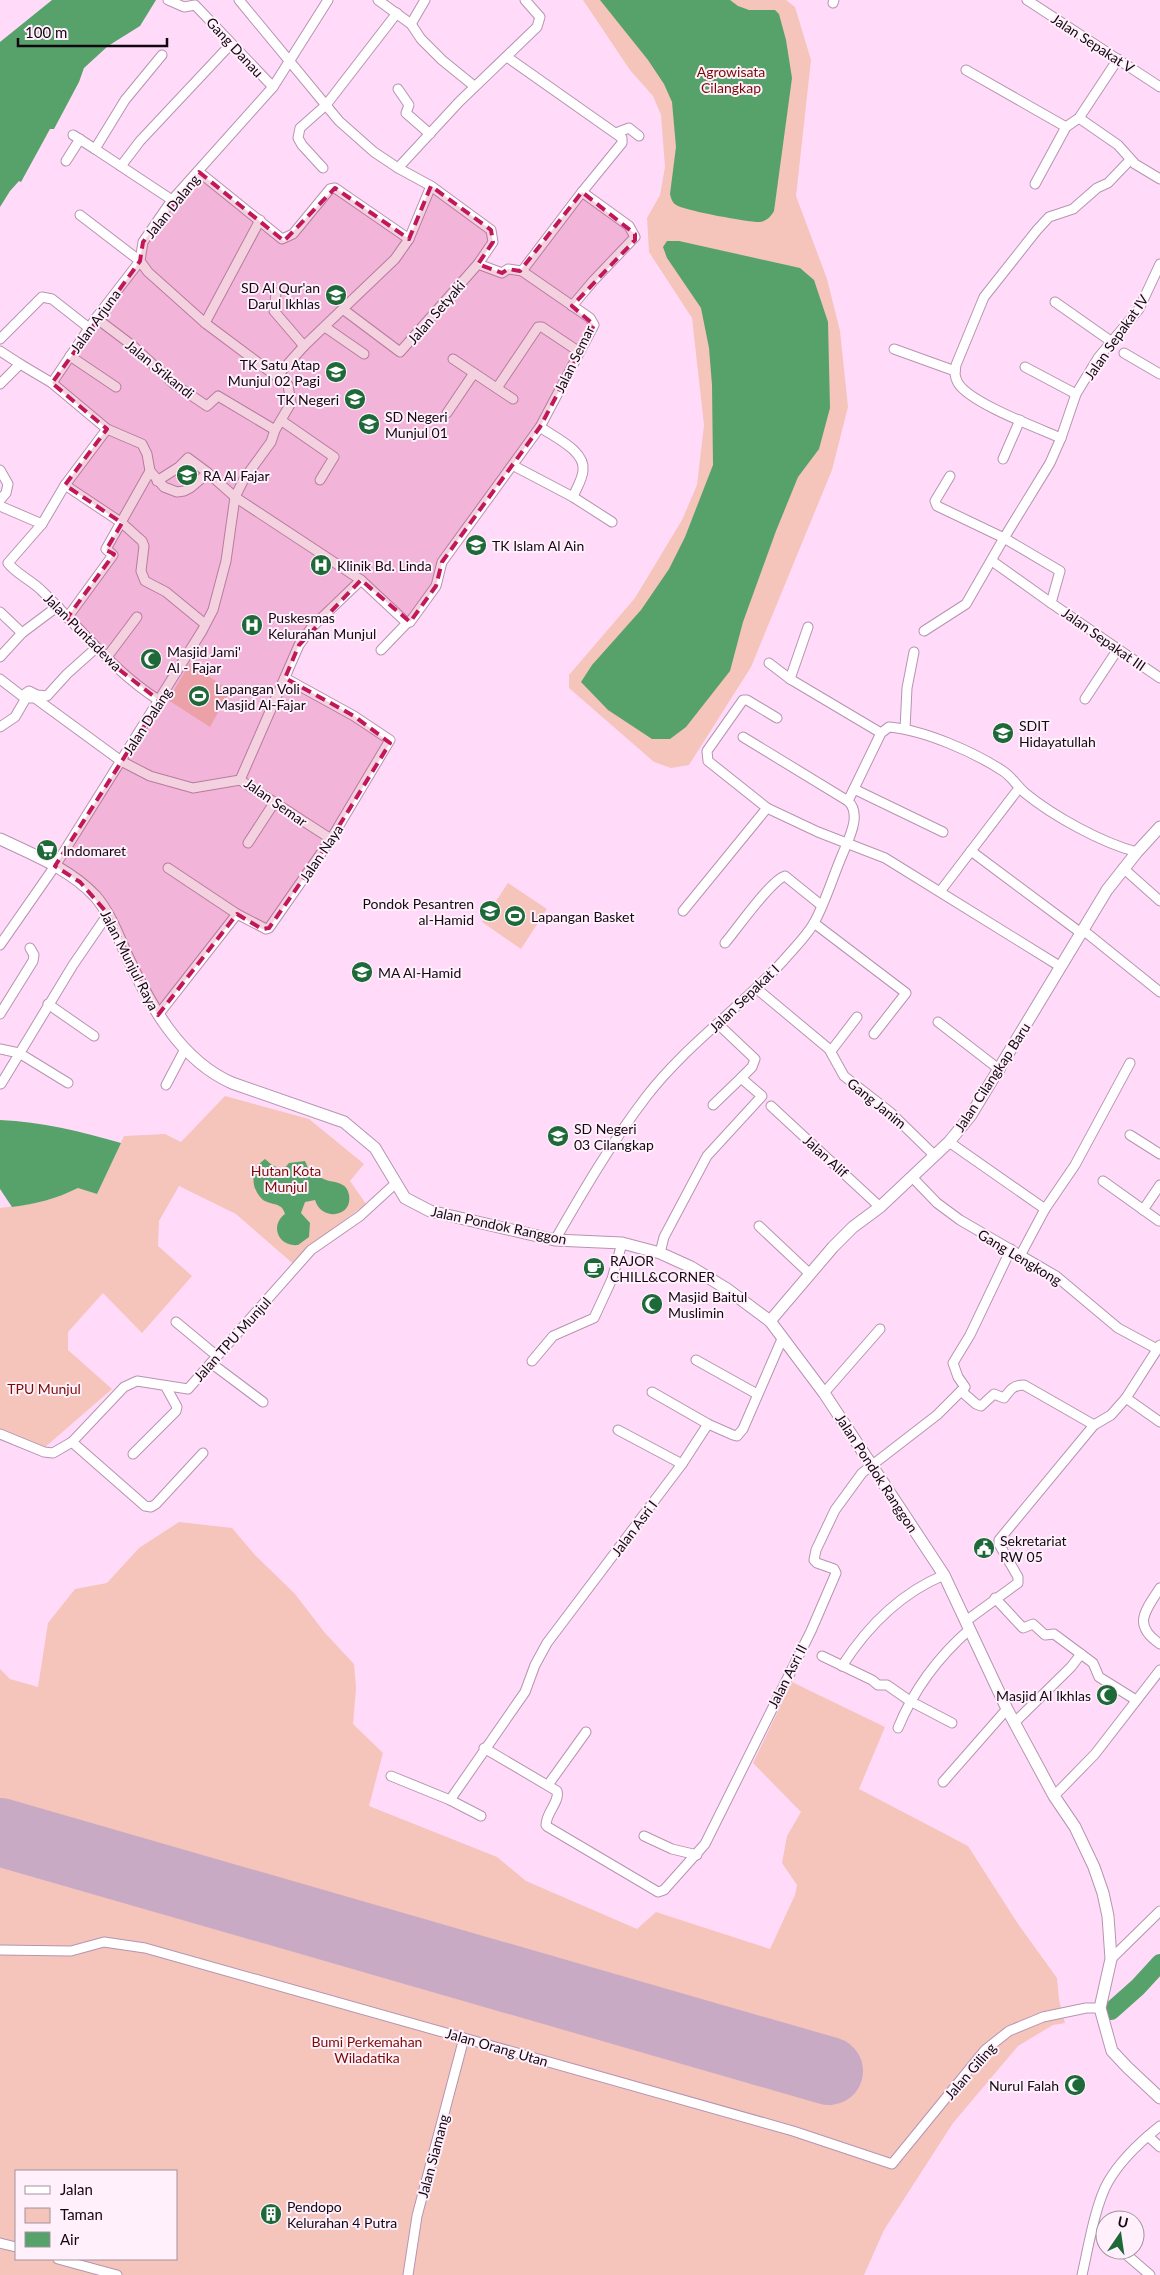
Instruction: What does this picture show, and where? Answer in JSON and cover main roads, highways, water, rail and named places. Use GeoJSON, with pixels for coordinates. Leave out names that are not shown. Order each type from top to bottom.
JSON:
{"type":"FeatureCollection","features":[{"type":"Feature","properties":{"kind":"water"},"geometry":{"type":"Polygon","coordinates":[[[52,0],[156,0],[140,26],[108,46],[84,68],[79,82],[54,129],[50,129],[21,182],[19,181],[10,191],[0,207],[0,42],[52,0]]]}},
{"type":"Feature","properties":{"kind":"water"},"geometry":{"type":"Polygon","coordinates":[[[600,0],[730,0],[738,6],[749,10],[775,10],[779,14],[786,40],[792,78],[774,211],[768,219],[752,222],[684,208],[674,203],[670,194],[676,147],[672,102],[664,84],[648,60],[600,0]]]}},
{"type":"Feature","properties":{"kind":"water"},"geometry":{"type":"Polygon","coordinates":[[[667,241],[679,241],[800,268],[814,280],[828,322],[830,408],[819,449],[798,477],[776,531],[743,622],[730,671],[686,727],[670,739],[652,739],[608,710],[581,682],[592,665],[641,610],[669,569],[685,537],[713,465],[712,385],[709,348],[701,308],[667,258],[663,247],[667,241]]]}},
{"type":"Feature","properties":{"kind":"water"},"geometry":{"type":"Polygon","coordinates":[[[0,1120],[61,1128],[121,1143],[97,1194],[78,1188],[46,1200],[12,1207],[0,1189],[0,1120]]]}},
{"type":"Feature","properties":{"kind":"water"},"geometry":{"type":"Polygon","coordinates":[[[265,1159],[283,1170],[289,1163],[305,1161],[309,1170],[317,1168],[322,1178],[343,1185],[349,1195],[349,1203],[342,1212],[329,1214],[318,1207],[315,1200],[305,1202],[301,1213],[310,1223],[309,1237],[298,1245],[286,1243],[278,1235],[277,1230],[280,1219],[285,1214],[284,1210],[263,1200],[254,1185],[254,1174],[260,1163],[265,1159]]]}},
{"type":"Feature","properties":{"kind":"waterway"},"geometry":{"type":"LineString","coordinates":[[1111,2011],[1138,1987],[1160,1963]]}},
{"type":"Feature","properties":{"kind":"place","name":"SD Al Qur'an Darul Ikhlas"},"geometry":{"type":"Point","coordinates":[336,295]}},
{"type":"Feature","properties":{"kind":"place","name":"TK Satu Atap Munjul 02 Pagi"},"geometry":{"type":"Point","coordinates":[336,372]}},
{"type":"Feature","properties":{"kind":"place","name":"TK Negeri"},"geometry":{"type":"Point","coordinates":[355,399]}},
{"type":"Feature","properties":{"kind":"place","name":"SD Negeri Munjul 01"},"geometry":{"type":"Point","coordinates":[369,424]}},
{"type":"Feature","properties":{"kind":"place","name":"RA Al Fajar"},"geometry":{"type":"Point","coordinates":[187,475]}},
{"type":"Feature","properties":{"kind":"place","name":"TK Islam Al Ain"},"geometry":{"type":"Point","coordinates":[476,545]}},
{"type":"Feature","properties":{"kind":"place","name":"Klinik Bd. Linda"},"geometry":{"type":"Point","coordinates":[321,565]}},
{"type":"Feature","properties":{"kind":"place","name":"Puskesmas Kelurahan Munjul"},"geometry":{"type":"Point","coordinates":[252,625]}},
{"type":"Feature","properties":{"kind":"place","name":"Masjid Jami' Al - Fajar"},"geometry":{"type":"Point","coordinates":[151,659]}},
{"type":"Feature","properties":{"kind":"place","name":"Lapangan Voli Masjid Al-Fajar"},"geometry":{"type":"Point","coordinates":[199,696]}},
{"type":"Feature","properties":{"kind":"place","name":"SDIT Hidayatullah"},"geometry":{"type":"Point","coordinates":[1003,733]}},
{"type":"Feature","properties":{"kind":"place","name":"Indomaret"},"geometry":{"type":"Point","coordinates":[47,850]}},
{"type":"Feature","properties":{"kind":"place","name":"Pondok Pesantren al-Hamid"},"geometry":{"type":"Point","coordinates":[490,911]}},
{"type":"Feature","properties":{"kind":"place","name":"Lapangan Basket"},"geometry":{"type":"Point","coordinates":[515,916]}},
{"type":"Feature","properties":{"kind":"place","name":"MA Al-Hamid"},"geometry":{"type":"Point","coordinates":[362,972]}},
{"type":"Feature","properties":{"kind":"place","name":"SD Negeri 03 Cilangkap"},"geometry":{"type":"Point","coordinates":[558,1136]}},
{"type":"Feature","properties":{"kind":"place","name":"RAJOR CHILL&CORNER"},"geometry":{"type":"Point","coordinates":[594,1268]}},
{"type":"Feature","properties":{"kind":"place","name":"Masjid Baitul Muslimin"},"geometry":{"type":"Point","coordinates":[652,1304]}},
{"type":"Feature","properties":{"kind":"place","name":"Sekretariat RW 05"},"geometry":{"type":"Point","coordinates":[984,1548]}},
{"type":"Feature","properties":{"kind":"place","name":"Masjid Al Ikhlas"},"geometry":{"type":"Point","coordinates":[1107,1695]}},
{"type":"Feature","properties":{"kind":"place","name":"Nurul Falah"},"geometry":{"type":"Point","coordinates":[1075,2085]}},
{"type":"Feature","properties":{"kind":"place","name":"Pendopo Kelurahan 4 Putra"},"geometry":{"type":"Point","coordinates":[271,2214]}},
{"type":"Feature","properties":{"kind":"park label","name":"Agrowisata Cilangkap"},"geometry":{"type":"Point","coordinates":[731,79]}},
{"type":"Feature","properties":{"kind":"park label","name":"Hutan Kota Munjul"},"geometry":{"type":"Point","coordinates":[286,1178]}},
{"type":"Feature","properties":{"kind":"park label","name":"TPU Munjul"},"geometry":{"type":"Point","coordinates":[44,1388]}},
{"type":"Feature","properties":{"kind":"park label","name":"Bumi Perkemahan Wiladatika"},"geometry":{"type":"Point","coordinates":[367,2050]}}]}
